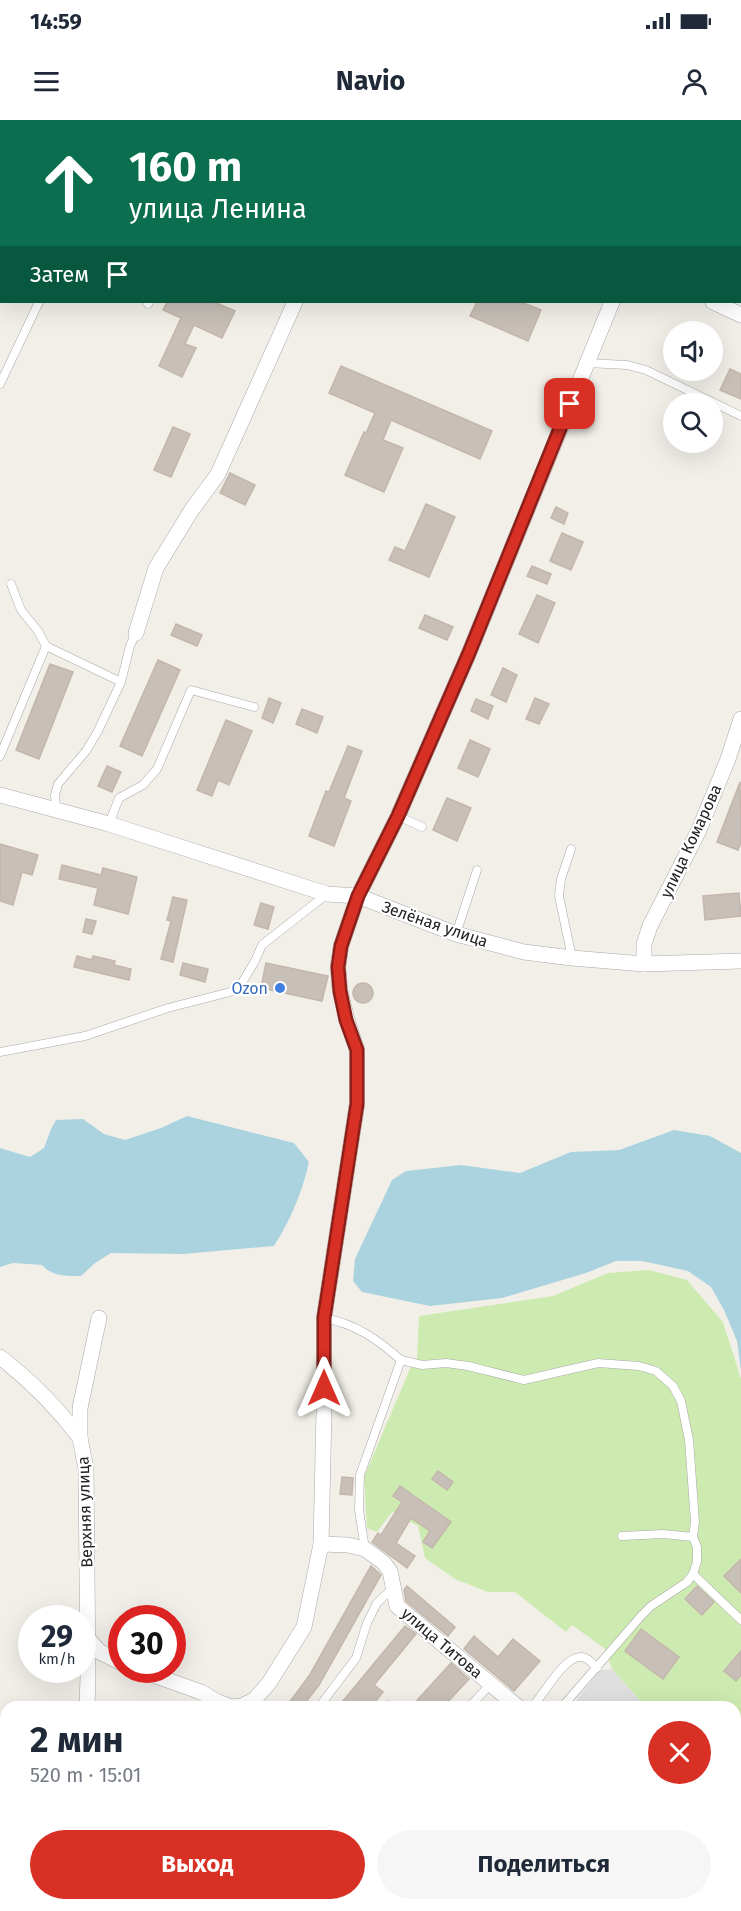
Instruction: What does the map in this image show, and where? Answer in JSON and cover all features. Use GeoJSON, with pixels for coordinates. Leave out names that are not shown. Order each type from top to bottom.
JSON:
{"type":"FeatureCollection","features":[{"type":"Feature","properties":{"kind":"street"},"geometry":{"type":"LineString","coordinates":[[136,633],[156,568],[191,511],[218,474],[295,303]]}},
{"type":"Feature","properties":{"kind":"street"},"geometry":{"type":"LineString","coordinates":[[250,1701],[269,1683],[304,1627],[321,1544],[324,1318],[357,1104],[357,1050],[340,991],[338,967],[341,946],[358,896],[398,816],[469,653],[612,303]]}},
{"type":"Feature","properties":{"kind":"street"},"geometry":{"type":"LineString","coordinates":[[715,303],[741,315]]}},
{"type":"Feature","properties":{"kind":"street","name":"улица Комарова"},"geometry":{"type":"LineString","coordinates":[[644,964],[644,944],[650,926],[699,830],[728,759],[741,719]]}},
{"type":"Feature","properties":{"kind":"street","name":"Зелёная улица"},"geometry":{"type":"LineString","coordinates":[[0,795],[110,824],[327,894],[358,896],[456,934],[524,952],[644,964],[741,961]]}},
{"type":"Feature","properties":{"kind":"street","name":"Верхняя улица"},"geometry":{"type":"LineString","coordinates":[[87,1605],[86,1469],[80,1438],[80,1408],[99,1318]]}},
{"type":"Feature","properties":{"kind":"street"},"geometry":{"type":"LineString","coordinates":[[0,1358],[30,1381],[59,1410],[80,1438]]}},
{"type":"Feature","properties":{"kind":"street","name":"улица Титова"},"geometry":{"type":"LineString","coordinates":[[321,1544],[348,1545],[364,1549],[383,1562],[390,1571],[397,1606],[510,1701]]}},
{"type":"Feature","properties":{"kind":"street","name":"Верхняя улица"},"geometry":{"type":"LineString","coordinates":[[87,1701],[88,1683]]}},
{"type":"Feature","properties":{"kind":"street"},"geometry":{"type":"LineString","coordinates":[[176,1683],[201,1692],[216,1701]]}},
{"type":"Feature","properties":{"kind":"lane"},"geometry":{"type":"LineString","coordinates":[[0,384],[39,303]]}},
{"type":"Feature","properties":{"kind":"lane"},"geometry":{"type":"LineString","coordinates":[[587,363],[627,365],[646,370],[741,416]]}},
{"type":"Feature","properties":{"kind":"lane"},"geometry":{"type":"LineString","coordinates":[[11,585],[21,610],[38,631],[46,646],[121,682]]}},
{"type":"Feature","properties":{"kind":"lane"},"geometry":{"type":"LineString","coordinates":[[56,809],[55,795],[58,784],[86,751],[98,731],[121,682],[130,646],[136,633]]}},
{"type":"Feature","properties":{"kind":"lane"},"geometry":{"type":"LineString","coordinates":[[0,756],[46,646]]}},
{"type":"Feature","properties":{"kind":"lane"},"geometry":{"type":"LineString","coordinates":[[110,824],[119,798],[142,785],[157,769],[191,690],[254,707]]}},
{"type":"Feature","properties":{"kind":"lane"},"geometry":{"type":"LineString","coordinates":[[398,816],[422,827]]}},
{"type":"Feature","properties":{"kind":"lane"},"geometry":{"type":"LineString","coordinates":[[571,849],[561,879],[559,896],[572,958]]}},
{"type":"Feature","properties":{"kind":"lane"},"geometry":{"type":"LineString","coordinates":[[456,934],[477,870]]}},
{"type":"Feature","properties":{"kind":"lane"},"geometry":{"type":"LineString","coordinates":[[0,1052],[85,1036],[168,1008],[230,992],[240,986],[262,945],[327,894]]}},
{"type":"Feature","properties":{"kind":"lane"},"geometry":{"type":"LineString","coordinates":[[324,1318],[344,1322],[380,1342],[401,1360],[422,1365],[446,1363],[468,1366],[524,1380],[598,1363],[639,1366],[656,1371],[673,1386],[681,1401],[688,1440],[695,1522],[693,1537],[697,1547],[697,1562],[693,1574],[687,1582],[651,1606],[641,1616],[567,1701]]}},
{"type":"Feature","properties":{"kind":"lane"},"geometry":{"type":"LineString","coordinates":[[364,1549],[359,1510],[360,1475],[401,1360]]}},
{"type":"Feature","properties":{"kind":"lane"},"geometry":{"type":"LineString","coordinates":[[622,1536],[663,1534],[693,1537]]}},
{"type":"Feature","properties":{"kind":"lane"},"geometry":{"type":"LineString","coordinates":[[693,1574],[741,1620]]}},
{"type":"Feature","properties":{"kind":"lane"},"geometry":{"type":"LineString","coordinates":[[324,1701],[356,1658],[367,1623],[377,1603],[393,1588]]}},
{"type":"Feature","properties":{"kind":"lane"},"geometry":{"type":"LineString","coordinates":[[537,1701],[563,1667],[572,1660],[580,1657],[589,1659],[597,1668]]}},
{"type":"Feature","properties":{"kind":"lane"},"geometry":{"type":"LineString","coordinates":[[475,1701],[491,1684]]}},
{"type":"Feature","properties":{"kind":"shaded area"},"geometry":{"type":"Polygon","coordinates":[[[612,1669],[641,1701],[576,1701],[600,1670],[612,1669]]]}},
{"type":"Feature","properties":{"kind":"green space"},"geometry":{"type":"Polygon","coordinates":[[[649,1270],[687,1280],[723,1322],[741,1379],[741,1701],[641,1701],[612,1669],[604,1648],[572,1625],[566,1632],[515,1592],[488,1592],[455,1579],[425,1558],[418,1526],[392,1512],[377,1532],[367,1528],[364,1477],[409,1371],[417,1359],[419,1316],[553,1296],[608,1273],[649,1270]]]}},
{"type":"Feature","properties":{"kind":"water"},"geometry":{"type":"Polygon","coordinates":[[[187,1116],[294,1143],[309,1162],[295,1206],[274,1246],[184,1254],[111,1253],[81,1276],[55,1274],[42,1265],[13,1263],[0,1267],[0,1148],[30,1157],[44,1148],[56,1120],[83,1119],[104,1134],[125,1140],[161,1128],[187,1116]]]}},
{"type":"Feature","properties":{"kind":"water"},"geometry":{"type":"Polygon","coordinates":[[[674,1130],[710,1136],[741,1153],[741,1371],[737,1341],[724,1310],[711,1287],[688,1271],[642,1261],[616,1261],[586,1273],[502,1298],[430,1306],[362,1292],[353,1281],[355,1259],[392,1180],[406,1171],[461,1165],[520,1173],[571,1152],[619,1150],[674,1130]]]}},
{"type":"Feature","properties":{"kind":"building"},"geometry":{"type":"Polygon","coordinates":[[[166,303],[216,303],[235,311],[222,338],[194,325],[185,344],[196,348],[182,377],[159,366],[181,318],[163,310],[166,303]]]}},
{"type":"Feature","properties":{"kind":"building"},"geometry":{"type":"Polygon","coordinates":[[[476,303],[524,303],[541,310],[528,341],[470,316],[476,303]]]}},
{"type":"Feature","properties":{"kind":"building"},"geometry":{"type":"Polygon","coordinates":[[[341,366],[492,431],[480,459],[391,420],[383,440],[403,448],[384,492],[345,475],[375,413],[329,393],[341,366]]]}},
{"type":"Feature","properties":{"kind":"building"},"geometry":{"type":"Polygon","coordinates":[[[730,369],[741,374],[741,399],[720,390],[730,369]]]}},
{"type":"Feature","properties":{"kind":"building"},"geometry":{"type":"Polygon","coordinates":[[[173,427],[190,434],[171,477],[154,470],[173,427]]]}},
{"type":"Feature","properties":{"kind":"building"},"geometry":{"type":"Polygon","coordinates":[[[230,473],[255,485],[245,505],[220,493],[230,473]]]}},
{"type":"Feature","properties":{"kind":"building"},"geometry":{"type":"Polygon","coordinates":[[[426,504],[455,517],[429,577],[389,560],[395,547],[405,551],[426,504]]]}},
{"type":"Feature","properties":{"kind":"building"},"geometry":{"type":"Polygon","coordinates":[[[556,507],[568,513],[564,524],[551,518],[556,507]]]}},
{"type":"Feature","properties":{"kind":"building"},"geometry":{"type":"Polygon","coordinates":[[[562,533],[583,542],[571,570],[550,561],[562,533]]]}},
{"type":"Feature","properties":{"kind":"building"},"geometry":{"type":"Polygon","coordinates":[[[532,566],[551,574],[547,584],[527,576],[532,566]]]}},
{"type":"Feature","properties":{"kind":"building"},"geometry":{"type":"Polygon","coordinates":[[[537,595],[555,603],[538,643],[519,634],[537,595]]]}},
{"type":"Feature","properties":{"kind":"building"},"geometry":{"type":"Polygon","coordinates":[[[425,615],[453,627],[447,640],[419,628],[425,615]]]}},
{"type":"Feature","properties":{"kind":"building"},"geometry":{"type":"Polygon","coordinates":[[[176,624],[202,635],[197,646],[171,635],[176,624]]]}},
{"type":"Feature","properties":{"kind":"building"},"geometry":{"type":"Polygon","coordinates":[[[158,660],[180,670],[142,756],[120,746],[158,660]]]}},
{"type":"Feature","properties":{"kind":"building"},"geometry":{"type":"Polygon","coordinates":[[[50,664],[73,672],[39,759],[16,750],[50,664]]]}},
{"type":"Feature","properties":{"kind":"building"},"geometry":{"type":"Polygon","coordinates":[[[503,668],[517,675],[506,702],[491,695],[503,668]]]}},
{"type":"Feature","properties":{"kind":"building"},"geometry":{"type":"Polygon","coordinates":[[[269,698],[281,703],[273,723],[262,718],[269,698]]]}},
{"type":"Feature","properties":{"kind":"building"},"geometry":{"type":"Polygon","coordinates":[[[535,698],[549,704],[539,724],[526,719],[535,698]]]}},
{"type":"Feature","properties":{"kind":"building"},"geometry":{"type":"Polygon","coordinates":[[[476,699],[493,706],[488,719],[471,711],[476,699]]]}},
{"type":"Feature","properties":{"kind":"building"},"geometry":{"type":"Polygon","coordinates":[[[302,709],[323,717],[317,733],[296,724],[302,709]]]}},
{"type":"Feature","properties":{"kind":"building"},"geometry":{"type":"Polygon","coordinates":[[[226,720],[252,731],[229,785],[218,780],[212,796],[197,790],[226,720]]]}},
{"type":"Feature","properties":{"kind":"building"},"geometry":{"type":"Polygon","coordinates":[[[470,740],[490,749],[478,777],[458,768],[470,740]]]}},
{"type":"Feature","properties":{"kind":"building"},"geometry":{"type":"Polygon","coordinates":[[[348,746],[362,751],[344,798],[351,801],[334,846],[309,836],[326,791],[329,792],[348,746]]]}},
{"type":"Feature","properties":{"kind":"building"},"geometry":{"type":"Polygon","coordinates":[[[107,766],[121,772],[112,792],[98,786],[107,766]]]}},
{"type":"Feature","properties":{"kind":"building"},"geometry":{"type":"Polygon","coordinates":[[[740,782],[741,842],[738,850],[717,842],[740,782]]]}},
{"type":"Feature","properties":{"kind":"building"},"geometry":{"type":"Polygon","coordinates":[[[447,798],[471,808],[457,841],[433,830],[447,798]]]}},
{"type":"Feature","properties":{"kind":"building"},"geometry":{"type":"Polygon","coordinates":[[[0,844],[38,855],[32,875],[22,872],[13,905],[0,901],[0,844]]]}},
{"type":"Feature","properties":{"kind":"building"},"geometry":{"type":"Polygon","coordinates":[[[62,865],[101,875],[103,868],[137,877],[128,914],[94,905],[98,888],[59,879],[62,865]]]}},
{"type":"Feature","properties":{"kind":"building"},"geometry":{"type":"Polygon","coordinates":[[[739,893],[741,916],[705,920],[703,896],[739,893]]]}},
{"type":"Feature","properties":{"kind":"building"},"geometry":{"type":"Polygon","coordinates":[[[173,897],[187,900],[173,962],[161,959],[171,921],[167,920],[173,897]]]}},
{"type":"Feature","properties":{"kind":"building"},"geometry":{"type":"Polygon","coordinates":[[[261,903],[274,907],[268,929],[254,925],[261,903]]]}},
{"type":"Feature","properties":{"kind":"building"},"geometry":{"type":"Polygon","coordinates":[[[86,919],[96,921],[92,934],[83,932],[86,919]]]}},
{"type":"Feature","properties":{"kind":"building"},"geometry":{"type":"Polygon","coordinates":[[[77,956],[92,960],[93,956],[115,961],[114,965],[131,969],[129,980],[74,967],[77,956]]]}},
{"type":"Feature","properties":{"kind":"building"},"geometry":{"type":"Polygon","coordinates":[[[183,963],[208,969],[205,982],[180,975],[183,963]]]}},
{"type":"Feature","properties":{"kind":"building"},"geometry":{"type":"Polygon","coordinates":[[[266,963],[328,976],[322,1001],[261,988],[266,963]]]}},
{"type":"Feature","properties":{"kind":"building"},"geometry":{"type":"Polygon","coordinates":[[[363,983],[370,986],[373,993],[370,1000],[363,1003],[356,1000],[353,993],[356,986],[363,983]]]}},
{"type":"Feature","properties":{"kind":"building"},"geometry":{"type":"Polygon","coordinates":[[[438,1471],[453,1482],[447,1490],[432,1479],[438,1471]]]}},
{"type":"Feature","properties":{"kind":"building"},"geometry":{"type":"Polygon","coordinates":[[[342,1477],[353,1478],[352,1495],[340,1494],[342,1477]]]}},
{"type":"Feature","properties":{"kind":"building"},"geometry":{"type":"Polygon","coordinates":[[[400,1486],[451,1522],[432,1548],[423,1542],[430,1531],[411,1518],[396,1543],[415,1556],[407,1568],[372,1542],[378,1533],[381,1535],[402,1502],[393,1496],[400,1486]]]}},
{"type":"Feature","properties":{"kind":"building"},"geometry":{"type":"Polygon","coordinates":[[[741,1559],[741,1593],[724,1576],[741,1559]]]}},
{"type":"Feature","properties":{"kind":"building"},"geometry":{"type":"Polygon","coordinates":[[[371,1566],[381,1575],[319,1685],[307,1701],[290,1701],[309,1676],[371,1566]]]}},
{"type":"Feature","properties":{"kind":"building"},"geometry":{"type":"Polygon","coordinates":[[[407,1586],[455,1627],[448,1636],[406,1601],[404,1590],[407,1586]]]}},
{"type":"Feature","properties":{"kind":"building"},"geometry":{"type":"Polygon","coordinates":[[[697,1586],[714,1602],[702,1615],[685,1599],[697,1586]]]}},
{"type":"Feature","properties":{"kind":"building"},"geometry":{"type":"Polygon","coordinates":[[[405,1626],[416,1634],[374,1685],[383,1692],[376,1701],[343,1701],[405,1626]]]}},
{"type":"Feature","properties":{"kind":"building"},"geometry":{"type":"Polygon","coordinates":[[[641,1629],[679,1657],[663,1679],[625,1651],[641,1629]]]}},
{"type":"Feature","properties":{"kind":"building"},"geometry":{"type":"Polygon","coordinates":[[[474,1636],[498,1657],[513,1639],[540,1661],[514,1691],[464,1649],[474,1636]]]}},
{"type":"Feature","properties":{"kind":"building"},"geometry":{"type":"Polygon","coordinates":[[[741,1651],[741,1675],[736,1681],[724,1671],[741,1651]]]}},
{"type":"Feature","properties":{"kind":"building"},"geometry":{"type":"Polygon","coordinates":[[[451,1663],[469,1679],[449,1701],[416,1701],[451,1663]]]}},
{"type":"Feature","properties":{"kind":"place","name":"Ozon"},"geometry":{"type":"Point","coordinates":[280,988]}},
{"type":"Feature","properties":{"kind":"route"},"geometry":{"type":"LineString","coordinates":[[324,1388],[324,1318],[357,1104],[357,1050],[346,1020],[340,991],[338,967],[341,946],[358,896],[398,816],[469,653],[570,404]]}}]}
